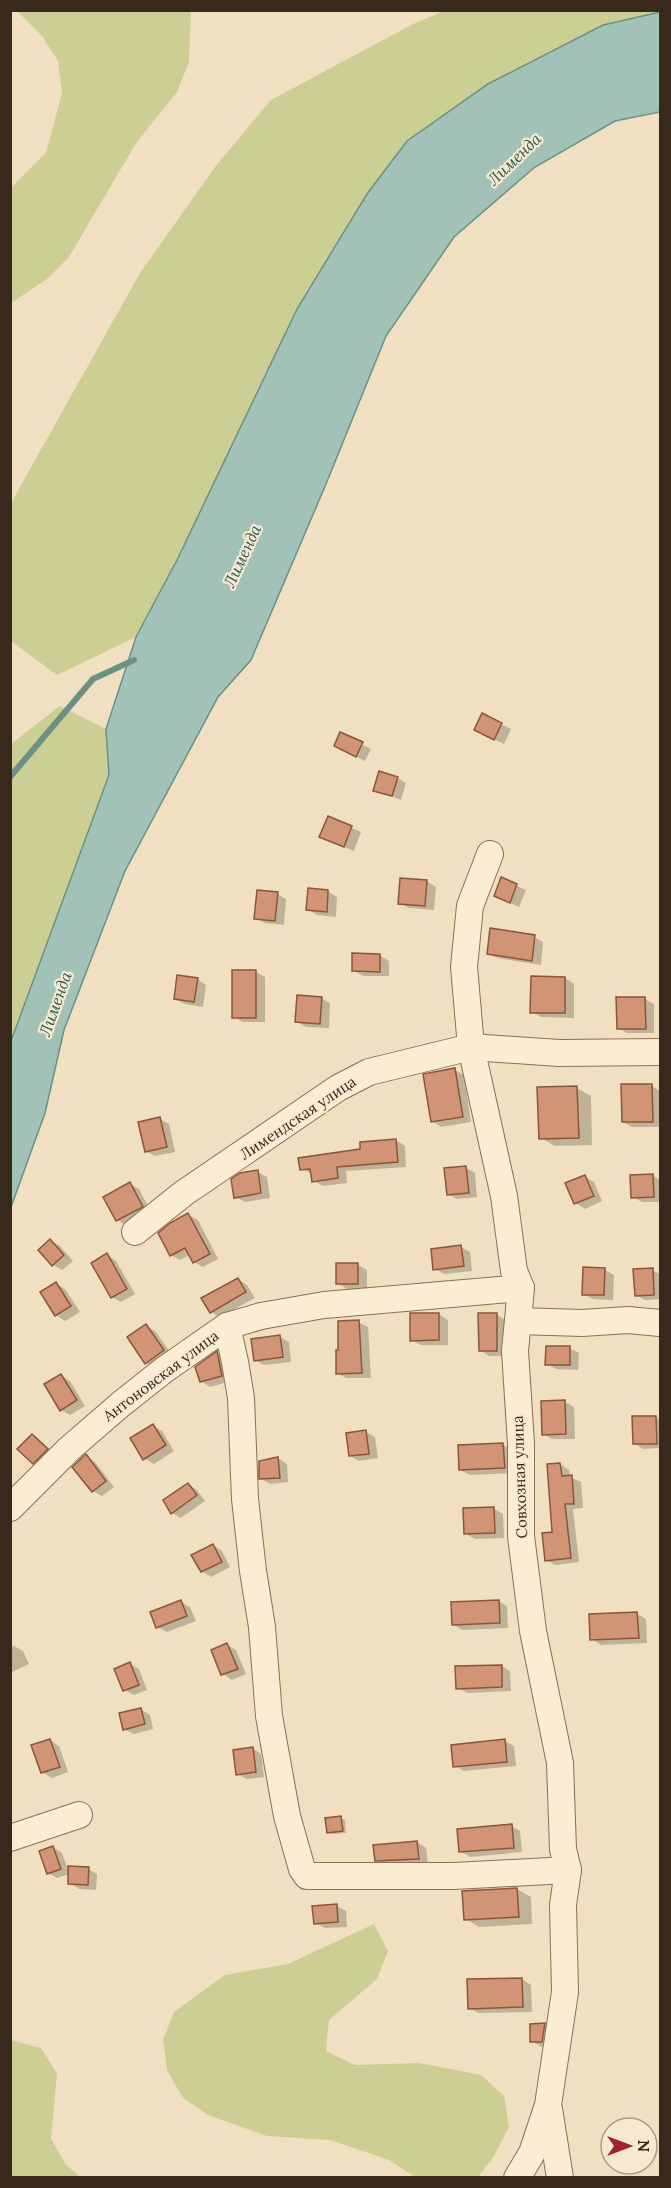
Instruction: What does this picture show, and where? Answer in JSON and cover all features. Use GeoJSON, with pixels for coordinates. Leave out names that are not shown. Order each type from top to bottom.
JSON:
{"type":"FeatureCollection","features":[{"type":"Feature","properties":{"kind":"street","name":"Совхозная улица"},"geometry":{"type":"LineString","coordinates":[[490,854],[470,906],[464,967],[471,1047],[504,1196],[514,1271],[521,1288],[515,1351],[521,1444],[521,1536],[533,1631],[560,1763],[563,1849],[568,1870],[563,1905],[565,1992],[548,2105],[532,2153],[517,2178]]}},
{"type":"Feature","properties":{"kind":"street","name":"Лимендская улица"},"geometry":{"type":"LineString","coordinates":[[135,1232],[184,1193],[245,1154],[338,1088],[369,1072],[471,1047],[560,1053],[660,1052]]}},
{"type":"Feature","properties":{"kind":"street","name":"Антоновская улица"},"geometry":{"type":"LineString","coordinates":[[10,1508],[69,1449],[121,1404],[226,1326],[261,1316],[324,1305],[521,1288]]}},
{"type":"Feature","properties":{"kind":"street"},"geometry":{"type":"LineString","coordinates":[[518,1321],[582,1323],[628,1320],[660,1323]]}},
{"type":"Feature","properties":{"kind":"street"},"geometry":{"type":"LineString","coordinates":[[226,1326],[241,1398],[245,1499],[262,1627],[269,1716],[287,1816],[302,1869],[307,1876],[454,1876],[568,1870]]}},
{"type":"Feature","properties":{"kind":"street"},"geometry":{"type":"LineString","coordinates":[[10,1838],[79,1815]]}},
{"type":"Feature","properties":{"kind":"street","name":"Совхозная улица"},"geometry":{"type":"LineString","coordinates":[[548,2105],[560,2178]]}},
{"type":"Feature","properties":{"kind":"green space"},"geometry":{"type":"Polygon","coordinates":[[[17,11],[191,11],[189,62],[177,92],[136,143],[69,257],[47,279],[11,303],[11,188],[46,153],[62,93],[58,61],[42,36],[17,11]]]}},
{"type":"Feature","properties":{"kind":"green space"},"geometry":{"type":"Polygon","coordinates":[[[444,11],[660,11],[603,25],[488,84],[407,142],[367,194],[298,309],[178,558],[136,637],[57,675],[11,641],[11,503],[140,273],[215,167],[271,100],[413,24],[444,11]]]}},
{"type":"Feature","properties":{"kind":"green space"},"geometry":{"type":"Polygon","coordinates":[[[60,706],[106,729],[109,775],[11,1041],[11,744],[60,706]]]}},
{"type":"Feature","properties":{"kind":"green space"},"geometry":{"type":"Polygon","coordinates":[[[374,1924],[388,1951],[377,1979],[329,2020],[326,2051],[355,2065],[419,2063],[481,2075],[504,2096],[509,2127],[494,2156],[478,2177],[415,2177],[389,2160],[330,2140],[267,2136],[208,2115],[183,2098],[167,2070],[163,2040],[174,2012],[225,1975],[288,1964],[374,1924]]]}},
{"type":"Feature","properties":{"kind":"green space"},"geometry":{"type":"Polygon","coordinates":[[[11,2040],[41,2048],[57,2074],[51,2139],[66,2165],[81,2177],[11,2177],[11,2040]]]}},
{"type":"Feature","properties":{"kind":"water","name":"Лименда"},"geometry":{"type":"Polygon","coordinates":[[[660,12],[660,112],[615,121],[535,167],[454,237],[386,336],[251,660],[218,697],[125,871],[64,1030],[45,1113],[11,1207],[11,1041],[109,775],[106,729],[136,637],[178,558],[297,309],[367,194],[407,141],[488,84],[603,25],[660,12]]]}},
{"type":"Feature","properties":{"kind":"building"},"geometry":{"type":"Polygon","coordinates":[[[482,713],[502,723],[494,740],[474,730],[482,713]]]}},
{"type":"Feature","properties":{"kind":"building"},"geometry":{"type":"Polygon","coordinates":[[[340,732],[363,742],[356,757],[334,746],[340,732]]]}},
{"type":"Feature","properties":{"kind":"building"},"geometry":{"type":"Polygon","coordinates":[[[379,771],[398,777],[392,796],[373,791],[379,771]]]}},
{"type":"Feature","properties":{"kind":"building"},"geometry":{"type":"Polygon","coordinates":[[[328,816],[352,826],[344,847],[319,837],[328,816]]]}},
{"type":"Feature","properties":{"kind":"building"},"geometry":{"type":"Polygon","coordinates":[[[501,877],[517,884],[510,903],[494,896],[501,877]]]}},
{"type":"Feature","properties":{"kind":"building"},"geometry":{"type":"Polygon","coordinates":[[[400,878],[427,880],[425,906],[398,904],[400,878]]]}},
{"type":"Feature","properties":{"kind":"building"},"geometry":{"type":"Polygon","coordinates":[[[308,888],[328,890],[327,912],[306,910],[308,888]]]}},
{"type":"Feature","properties":{"kind":"building"},"geometry":{"type":"Polygon","coordinates":[[[257,890],[278,892],[275,921],[254,919],[257,890]]]}},
{"type":"Feature","properties":{"kind":"building"},"geometry":{"type":"Polygon","coordinates":[[[490,928],[535,935],[532,961],[487,954],[490,928]]]}},
{"type":"Feature","properties":{"kind":"building"},"geometry":{"type":"Polygon","coordinates":[[[352,953],[380,954],[380,972],[352,971],[352,953]]]}},
{"type":"Feature","properties":{"kind":"building"},"geometry":{"type":"Polygon","coordinates":[[[232,970],[256,970],[256,1018],[232,1018],[232,970]]]}},
{"type":"Feature","properties":{"kind":"building"},"geometry":{"type":"Polygon","coordinates":[[[177,975],[198,978],[194,1002],[174,999],[177,975]]]}},
{"type":"Feature","properties":{"kind":"building"},"geometry":{"type":"Polygon","coordinates":[[[531,976],[565,977],[565,1013],[530,1013],[531,976]]]}},
{"type":"Feature","properties":{"kind":"building"},"geometry":{"type":"Polygon","coordinates":[[[297,995],[322,997],[320,1024],[295,1022],[297,995]]]}},
{"type":"Feature","properties":{"kind":"building"},"geometry":{"type":"Polygon","coordinates":[[[616,997],[645,997],[646,1029],[617,1029],[616,997]]]}},
{"type":"Feature","properties":{"kind":"building"},"geometry":{"type":"Polygon","coordinates":[[[455,1068],[463,1117],[431,1122],[423,1074],[455,1068]]]}},
{"type":"Feature","properties":{"kind":"building"},"geometry":{"type":"Polygon","coordinates":[[[621,1084],[652,1084],[653,1122],[622,1122],[621,1084]]]}},
{"type":"Feature","properties":{"kind":"building"},"geometry":{"type":"Polygon","coordinates":[[[577,1086],[579,1138],[539,1139],[537,1087],[577,1086]]]}},
{"type":"Feature","properties":{"kind":"building"},"geometry":{"type":"Polygon","coordinates":[[[160,1117],[167,1147],[145,1152],[138,1122],[160,1117]]]}},
{"type":"Feature","properties":{"kind":"building"},"geometry":{"type":"Polygon","coordinates":[[[396,1139],[398,1162],[337,1167],[338,1178],[312,1182],[310,1169],[300,1170],[298,1158],[360,1149],[360,1142],[396,1139]]]}},
{"type":"Feature","properties":{"kind":"building"},"geometry":{"type":"Polygon","coordinates":[[[466,1166],[469,1193],[447,1195],[444,1168],[466,1166]]]}},
{"type":"Feature","properties":{"kind":"building"},"geometry":{"type":"Polygon","coordinates":[[[258,1170],[261,1193],[234,1198],[231,1179],[240,1173],[258,1170]]]}},
{"type":"Feature","properties":{"kind":"building"},"geometry":{"type":"Polygon","coordinates":[[[653,1174],[654,1197],[631,1198],[630,1175],[653,1174]]]}},
{"type":"Feature","properties":{"kind":"building"},"geometry":{"type":"Polygon","coordinates":[[[585,1175],[594,1196],[574,1204],[565,1183],[585,1175]]]}},
{"type":"Feature","properties":{"kind":"building"},"geometry":{"type":"Polygon","coordinates":[[[130,1182],[143,1207],[116,1221],[103,1197],[130,1182]]]}},
{"type":"Feature","properties":{"kind":"building"},"geometry":{"type":"Polygon","coordinates":[[[188,1213],[210,1254],[193,1263],[185,1248],[170,1256],[158,1233],[188,1213]]]}},
{"type":"Feature","properties":{"kind":"building"},"geometry":{"type":"Polygon","coordinates":[[[50,1239],[64,1255],[52,1266],[38,1250],[50,1239]]]}},
{"type":"Feature","properties":{"kind":"building"},"geometry":{"type":"Polygon","coordinates":[[[461,1245],[464,1266],[433,1270],[431,1249],[461,1245]]]}},
{"type":"Feature","properties":{"kind":"building"},"geometry":{"type":"Polygon","coordinates":[[[107,1253],[127,1289],[111,1298],[91,1263],[107,1253]]]}},
{"type":"Feature","properties":{"kind":"building"},"geometry":{"type":"Polygon","coordinates":[[[336,1263],[358,1263],[358,1284],[336,1284],[336,1263]]]}},
{"type":"Feature","properties":{"kind":"building"},"geometry":{"type":"Polygon","coordinates":[[[583,1267],[605,1268],[604,1295],[582,1295],[583,1267]]]}},
{"type":"Feature","properties":{"kind":"building"},"geometry":{"type":"Polygon","coordinates":[[[653,1268],[654,1295],[635,1296],[633,1269],[653,1268]]]}},
{"type":"Feature","properties":{"kind":"building"},"geometry":{"type":"Polygon","coordinates":[[[238,1278],[246,1292],[210,1313],[201,1298],[238,1278]]]}},
{"type":"Feature","properties":{"kind":"building"},"geometry":{"type":"Polygon","coordinates":[[[56,1282],[71,1306],[55,1316],[40,1292],[56,1282]]]}},
{"type":"Feature","properties":{"kind":"building"},"geometry":{"type":"Polygon","coordinates":[[[410,1313],[439,1313],[439,1340],[410,1341],[410,1313]]]}},
{"type":"Feature","properties":{"kind":"building"},"geometry":{"type":"Polygon","coordinates":[[[478,1313],[497,1313],[497,1351],[479,1351],[478,1313]]]}},
{"type":"Feature","properties":{"kind":"building"},"geometry":{"type":"Polygon","coordinates":[[[359,1320],[362,1373],[336,1374],[338,1321],[359,1320]]]}},
{"type":"Feature","properties":{"kind":"building"},"geometry":{"type":"Polygon","coordinates":[[[146,1324],[164,1350],[145,1364],[127,1337],[146,1324]]]}},
{"type":"Feature","properties":{"kind":"building"},"geometry":{"type":"Polygon","coordinates":[[[280,1335],[283,1357],[254,1361],[251,1339],[280,1335]]]}},
{"type":"Feature","properties":{"kind":"building"},"geometry":{"type":"Polygon","coordinates":[[[546,1346],[570,1346],[570,1365],[545,1365],[546,1346]]]}},
{"type":"Feature","properties":{"kind":"building"},"geometry":{"type":"Polygon","coordinates":[[[217,1351],[222,1376],[200,1382],[195,1367],[217,1351]]]}},
{"type":"Feature","properties":{"kind":"building"},"geometry":{"type":"Polygon","coordinates":[[[61,1374],[77,1400],[60,1411],[44,1384],[61,1374]]]}},
{"type":"Feature","properties":{"kind":"building"},"geometry":{"type":"Polygon","coordinates":[[[565,1400],[566,1434],[542,1435],[541,1401],[565,1400]]]}},
{"type":"Feature","properties":{"kind":"building"},"geometry":{"type":"Polygon","coordinates":[[[632,1416],[656,1416],[657,1444],[633,1444],[632,1416]]]}},
{"type":"Feature","properties":{"kind":"building"},"geometry":{"type":"Polygon","coordinates":[[[153,1424],[166,1445],[143,1460],[130,1438],[153,1424]]]}},
{"type":"Feature","properties":{"kind":"building"},"geometry":{"type":"Polygon","coordinates":[[[366,1430],[369,1454],[349,1456],[346,1433],[366,1430]]]}},
{"type":"Feature","properties":{"kind":"building"},"geometry":{"type":"Polygon","coordinates":[[[32,1434],[48,1449],[33,1464],[17,1449],[32,1434]]]}},
{"type":"Feature","properties":{"kind":"building"},"geometry":{"type":"Polygon","coordinates":[[[503,1443],[505,1468],[459,1470],[458,1445],[503,1443]]]}},
{"type":"Feature","properties":{"kind":"building"},"geometry":{"type":"Polygon","coordinates":[[[86,1454],[106,1481],[92,1492],[72,1467],[86,1454]]]}},
{"type":"Feature","properties":{"kind":"building"},"geometry":{"type":"Polygon","coordinates":[[[278,1457],[280,1478],[259,1479],[259,1461],[278,1457]]]}},
{"type":"Feature","properties":{"kind":"building"},"geometry":{"type":"Polygon","coordinates":[[[560,1463],[562,1476],[572,1475],[574,1504],[565,1504],[571,1558],[545,1561],[542,1533],[552,1532],[547,1464],[560,1463]]]}},
{"type":"Feature","properties":{"kind":"building"},"geometry":{"type":"Polygon","coordinates":[[[188,1483],[197,1495],[171,1514],[163,1500],[188,1483]]]}},
{"type":"Feature","properties":{"kind":"building"},"geometry":{"type":"Polygon","coordinates":[[[494,1507],[495,1533],[464,1534],[463,1508],[494,1507]]]}},
{"type":"Feature","properties":{"kind":"building"},"geometry":{"type":"Polygon","coordinates":[[[213,1544],[222,1562],[201,1572],[191,1555],[213,1544]]]}},
{"type":"Feature","properties":{"kind":"building"},"geometry":{"type":"Polygon","coordinates":[[[181,1600],[187,1616],[156,1628],[150,1612],[181,1600]]]}},
{"type":"Feature","properties":{"kind":"building"},"geometry":{"type":"Polygon","coordinates":[[[499,1600],[500,1623],[452,1625],[451,1602],[499,1600]]]}},
{"type":"Feature","properties":{"kind":"building"},"geometry":{"type":"Polygon","coordinates":[[[637,1612],[639,1638],[590,1640],[589,1614],[637,1612]]]}},
{"type":"Feature","properties":{"kind":"building"},"geometry":{"type":"Polygon","coordinates":[[[227,1643],[238,1669],[221,1675],[211,1650],[227,1643]]]}},
{"type":"Feature","properties":{"kind":"building"},"geometry":{"type":"Polygon","coordinates":[[[130,1662],[139,1685],[123,1691],[114,1669],[130,1662]]]}},
{"type":"Feature","properties":{"kind":"building"},"geometry":{"type":"Polygon","coordinates":[[[502,1665],[502,1687],[456,1689],[455,1666],[502,1665]]]}},
{"type":"Feature","properties":{"kind":"building"},"geometry":{"type":"Polygon","coordinates":[[[141,1708],[145,1724],[123,1730],[119,1713],[141,1708]]]}},
{"type":"Feature","properties":{"kind":"building"},"geometry":{"type":"Polygon","coordinates":[[[50,1739],[60,1767],[41,1773],[31,1745],[50,1739]]]}},
{"type":"Feature","properties":{"kind":"building"},"geometry":{"type":"Polygon","coordinates":[[[505,1739],[507,1762],[453,1767],[451,1745],[505,1739]]]}},
{"type":"Feature","properties":{"kind":"building"},"geometry":{"type":"Polygon","coordinates":[[[253,1747],[256,1772],[236,1775],[233,1750],[253,1747]]]}},
{"type":"Feature","properties":{"kind":"building"},"geometry":{"type":"Polygon","coordinates":[[[341,1816],[343,1831],[327,1833],[325,1818],[341,1816]]]}},
{"type":"Feature","properties":{"kind":"building"},"geometry":{"type":"Polygon","coordinates":[[[512,1824],[514,1848],[459,1852],[457,1829],[512,1824]]]}},
{"type":"Feature","properties":{"kind":"building"},"geometry":{"type":"Polygon","coordinates":[[[417,1841],[419,1859],[375,1861],[373,1845],[417,1841]]]}},
{"type":"Feature","properties":{"kind":"building"},"geometry":{"type":"Polygon","coordinates":[[[53,1846],[61,1869],[47,1874],[39,1851],[53,1846]]]}},
{"type":"Feature","properties":{"kind":"building"},"geometry":{"type":"Polygon","coordinates":[[[68,1866],[89,1867],[88,1885],[68,1884],[68,1866]]]}},
{"type":"Feature","properties":{"kind":"building"},"geometry":{"type":"Polygon","coordinates":[[[517,1888],[519,1917],[464,1920],[462,1891],[517,1888]]]}},
{"type":"Feature","properties":{"kind":"building"},"geometry":{"type":"Polygon","coordinates":[[[337,1904],[338,1922],[314,1924],[312,1906],[337,1904]]]}},
{"type":"Feature","properties":{"kind":"building"},"geometry":{"type":"Polygon","coordinates":[[[522,1978],[523,2007],[468,2009],[467,1979],[522,1978]]]}},
{"type":"Feature","properties":{"kind":"building"},"geometry":{"type":"Polygon","coordinates":[[[545,2023],[542,2042],[530,2042],[530,2024],[545,2023]]]}},
{"type":"Feature","properties":{"kind":"waterway"},"geometry":{"type":"LineString","coordinates":[[10,777],[93,679],[134,660]]}}]}
